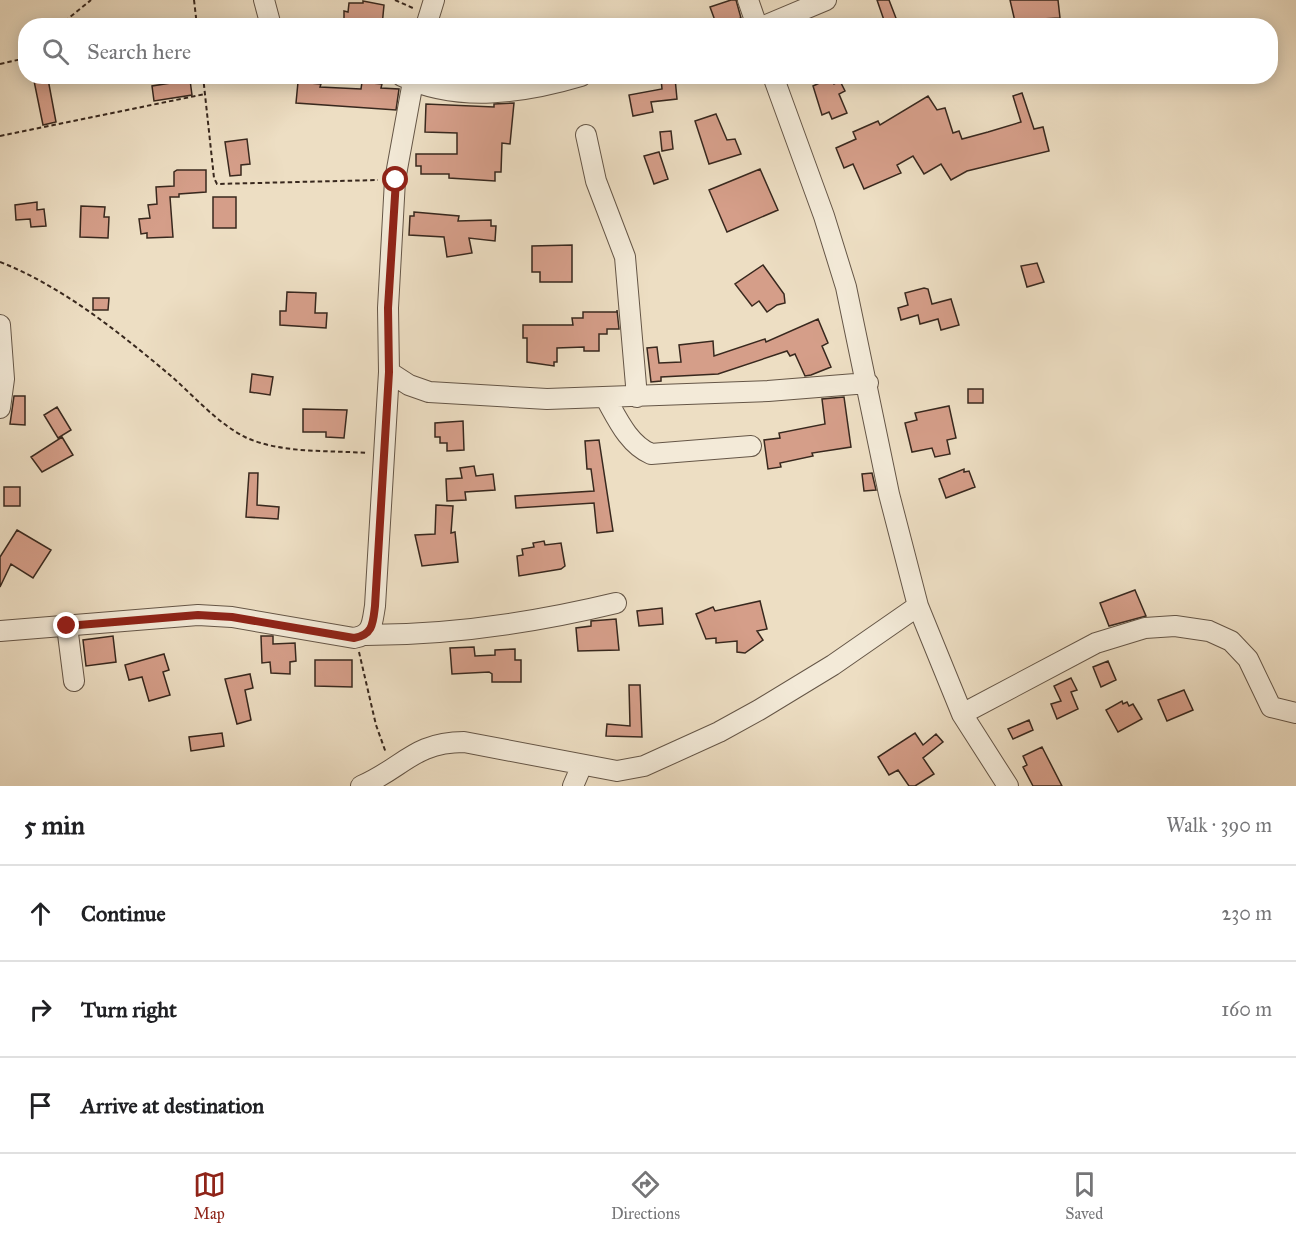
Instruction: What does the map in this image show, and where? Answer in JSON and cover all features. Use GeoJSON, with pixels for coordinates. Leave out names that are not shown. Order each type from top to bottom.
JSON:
{"type":"FeatureCollection","features":[{"type":"Feature","properties":{"kind":"street"},"geometry":{"type":"LineString","coordinates":[[264,0],[269,18]]}},
{"type":"Feature","properties":{"kind":"street"},"geometry":{"type":"LineString","coordinates":[[748,0],[754,18]]}},
{"type":"Feature","properties":{"kind":"street"},"geometry":{"type":"LineString","coordinates":[[783,18],[826,0]]}},
{"type":"Feature","properties":{"kind":"street"},"geometry":{"type":"LineString","coordinates":[[360,637],[370,631],[375,606],[389,372],[388,308],[396,180],[408,84]]}},
{"type":"Feature","properties":{"kind":"street"},"geometry":{"type":"LineString","coordinates":[[432,84],[463,92],[540,89],[556,84]]}},
{"type":"Feature","properties":{"kind":"street"},"geometry":{"type":"LineString","coordinates":[[776,84],[824,216],[846,287],[868,383],[889,494],[918,606],[962,714],[1008,786]]}},
{"type":"Feature","properties":{"kind":"street"},"geometry":{"type":"LineString","coordinates":[[586,135],[596,181],[625,257],[637,397]]}},
{"type":"Feature","properties":{"kind":"street"},"geometry":{"type":"LineString","coordinates":[[0,326],[4,379],[0,408]]}},
{"type":"Feature","properties":{"kind":"street"},"geometry":{"type":"LineString","coordinates":[[389,372],[419,389],[453,396],[547,399],[825,388],[868,383]]}},
{"type":"Feature","properties":{"kind":"street"},"geometry":{"type":"LineString","coordinates":[[605,398],[632,441],[642,450],[651,453],[751,446]]}},
{"type":"Feature","properties":{"kind":"street"},"geometry":{"type":"LineString","coordinates":[[0,631],[198,615],[232,617],[360,637],[462,632],[573,613],[616,603]]}},
{"type":"Feature","properties":{"kind":"street"},"geometry":{"type":"LineString","coordinates":[[361,786],[411,754],[432,744],[447,742],[464,742],[617,771],[667,757],[719,732],[792,691],[918,606]]}},
{"type":"Feature","properties":{"kind":"street"},"geometry":{"type":"LineString","coordinates":[[67,626],[74,681]]}},
{"type":"Feature","properties":{"kind":"street"},"geometry":{"type":"LineString","coordinates":[[962,714],[1096,643],[1145,628],[1175,626],[1209,631],[1231,641],[1248,659],[1271,707],[1296,713]]}},
{"type":"Feature","properties":{"kind":"street"},"geometry":{"type":"LineString","coordinates":[[573,786],[582,765]]}},
{"type":"Feature","properties":{"kind":"path"},"geometry":{"type":"LineString","coordinates":[[69,18],[91,0]]}},
{"type":"Feature","properties":{"kind":"path"},"geometry":{"type":"LineString","coordinates":[[194,0],[196,18]]}},
{"type":"Feature","properties":{"kind":"path"},"geometry":{"type":"LineString","coordinates":[[395,0],[400,4],[430,13]]}},
{"type":"Feature","properties":{"kind":"path"},"geometry":{"type":"LineString","coordinates":[[0,64],[18,60]]}},
{"type":"Feature","properties":{"kind":"path"},"geometry":{"type":"LineString","coordinates":[[204,84],[213,178],[217,184],[396,180]]}},
{"type":"Feature","properties":{"kind":"path"},"geometry":{"type":"LineString","coordinates":[[0,136],[205,94]]}},
{"type":"Feature","properties":{"kind":"path"},"geometry":{"type":"LineString","coordinates":[[0,262],[30,274],[80,307],[134,347],[227,425],[245,437],[278,446],[384,455]]}},
{"type":"Feature","properties":{"kind":"path"},"geometry":{"type":"LineString","coordinates":[[360,637],[376,725],[392,768]]}},
{"type":"Feature","properties":{"kind":"building"},"geometry":{"type":"Polygon","coordinates":[[[736,0],[741,18],[714,18],[710,7],[736,0]]]}},
{"type":"Feature","properties":{"kind":"building"},"geometry":{"type":"Polygon","coordinates":[[[877,0],[889,0],[896,18],[883,18],[877,0]]]}},
{"type":"Feature","properties":{"kind":"building"},"geometry":{"type":"Polygon","coordinates":[[[1010,0],[1058,0],[1060,18],[1014,18],[1010,0]]]}},
{"type":"Feature","properties":{"kind":"building"},"geometry":{"type":"Polygon","coordinates":[[[363,1],[384,5],[383,18],[344,18],[344,11],[348,12],[349,3],[363,3],[363,1]]]}},
{"type":"Feature","properties":{"kind":"building"},"geometry":{"type":"Polygon","coordinates":[[[35,84],[49,84],[56,122],[43,125],[35,84]]]}},
{"type":"Feature","properties":{"kind":"building"},"geometry":{"type":"Polygon","coordinates":[[[191,84],[192,95],[154,101],[152,86],[191,84]]]}},
{"type":"Feature","properties":{"kind":"building"},"geometry":{"type":"Polygon","coordinates":[[[298,84],[321,84],[320,87],[361,89],[362,84],[382,84],[381,88],[399,89],[396,110],[296,103],[298,84]]]}},
{"type":"Feature","properties":{"kind":"building"},"geometry":{"type":"Polygon","coordinates":[[[662,84],[676,84],[677,99],[651,102],[653,112],[633,116],[629,95],[662,89],[662,84]]]}},
{"type":"Feature","properties":{"kind":"building"},"geometry":{"type":"Polygon","coordinates":[[[842,84],[845,91],[839,94],[847,113],[832,119],[829,112],[822,115],[813,86],[842,84]]]}},
{"type":"Feature","properties":{"kind":"building"},"geometry":{"type":"Polygon","coordinates":[[[1022,93],[1034,129],[1043,127],[1049,151],[967,171],[951,180],[941,164],[924,174],[913,156],[897,165],[901,173],[864,189],[853,164],[844,168],[836,148],[856,139],[853,132],[878,121],[880,125],[928,96],[937,110],[945,108],[953,133],[959,131],[962,139],[988,132],[1021,122],[1013,96],[1022,93]]]}},
{"type":"Feature","properties":{"kind":"building"},"geometry":{"type":"Polygon","coordinates":[[[514,103],[510,144],[502,143],[501,172],[495,172],[495,181],[449,178],[449,174],[421,174],[421,166],[416,166],[416,154],[457,154],[457,133],[425,132],[426,104],[494,107],[494,104],[514,103]]]}},
{"type":"Feature","properties":{"kind":"building"},"geometry":{"type":"Polygon","coordinates":[[[716,114],[727,140],[735,139],[741,154],[709,164],[695,121],[716,114]]]}},
{"type":"Feature","properties":{"kind":"building"},"geometry":{"type":"Polygon","coordinates":[[[671,131],[673,149],[662,151],[660,132],[671,131]]]}},
{"type":"Feature","properties":{"kind":"building"},"geometry":{"type":"Polygon","coordinates":[[[247,139],[250,164],[241,165],[241,175],[230,176],[225,142],[247,139]]]}},
{"type":"Feature","properties":{"kind":"building"},"geometry":{"type":"Polygon","coordinates":[[[659,152],[668,179],[654,184],[644,156],[659,152]]]}},
{"type":"Feature","properties":{"kind":"building"},"geometry":{"type":"Polygon","coordinates":[[[760,169],[778,210],[727,232],[709,190],[760,169]]]}},
{"type":"Feature","properties":{"kind":"building"},"geometry":{"type":"Polygon","coordinates":[[[177,170],[206,170],[206,192],[170,197],[173,237],[147,238],[147,233],[141,234],[139,219],[150,218],[148,205],[157,204],[156,187],[174,186],[174,172],[177,170]]]}},
{"type":"Feature","properties":{"kind":"building"},"geometry":{"type":"Polygon","coordinates":[[[213,197],[236,197],[236,228],[213,228],[213,197]]]}},
{"type":"Feature","properties":{"kind":"building"},"geometry":{"type":"Polygon","coordinates":[[[37,202],[37,210],[44,209],[46,226],[31,227],[30,219],[16,220],[15,205],[37,202]]]}},
{"type":"Feature","properties":{"kind":"building"},"geometry":{"type":"Polygon","coordinates":[[[81,206],[105,207],[104,217],[109,217],[108,238],[80,237],[81,206]]]}},
{"type":"Feature","properties":{"kind":"building"},"geometry":{"type":"Polygon","coordinates":[[[414,212],[459,216],[458,221],[491,220],[491,226],[496,226],[495,241],[469,238],[472,253],[447,257],[444,237],[409,235],[410,216],[414,216],[414,212]]]}},
{"type":"Feature","properties":{"kind":"building"},"geometry":{"type":"Polygon","coordinates":[[[572,245],[572,282],[540,282],[540,272],[532,272],[532,246],[572,245]]]}},
{"type":"Feature","properties":{"kind":"building"},"geometry":{"type":"Polygon","coordinates":[[[1037,263],[1044,282],[1027,287],[1021,266],[1037,263]]]}},
{"type":"Feature","properties":{"kind":"building"},"geometry":{"type":"Polygon","coordinates":[[[763,265],[784,294],[785,303],[767,312],[759,301],[752,306],[735,284],[763,265]]]}},
{"type":"Feature","properties":{"kind":"building"},"geometry":{"type":"Polygon","coordinates":[[[928,289],[932,304],[951,299],[959,325],[941,330],[938,319],[920,324],[918,315],[901,320],[898,308],[908,305],[905,293],[928,289]]]}},
{"type":"Feature","properties":{"kind":"building"},"geometry":{"type":"Polygon","coordinates":[[[287,292],[316,293],[315,313],[327,313],[326,328],[280,325],[280,311],[286,311],[287,292]]]}},
{"type":"Feature","properties":{"kind":"building"},"geometry":{"type":"Polygon","coordinates":[[[93,298],[109,298],[108,310],[93,310],[93,298]]]}},
{"type":"Feature","properties":{"kind":"building"},"geometry":{"type":"Polygon","coordinates":[[[617,310],[619,329],[607,329],[607,334],[599,334],[599,351],[584,351],[584,347],[557,348],[557,362],[554,362],[554,366],[527,362],[527,338],[523,338],[523,325],[573,325],[572,318],[583,318],[583,312],[617,312],[617,310]]]}},
{"type":"Feature","properties":{"kind":"building"},"geometry":{"type":"Polygon","coordinates":[[[818,319],[828,343],[822,346],[831,367],[811,375],[805,376],[795,354],[790,356],[787,351],[718,374],[661,377],[661,381],[651,382],[647,348],[657,347],[659,363],[681,362],[679,345],[713,341],[714,356],[765,339],[766,342],[818,319]]]}},
{"type":"Feature","properties":{"kind":"building"},"geometry":{"type":"Polygon","coordinates":[[[252,374],[273,377],[270,395],[250,392],[252,374]]]}},
{"type":"Feature","properties":{"kind":"building"},"geometry":{"type":"Polygon","coordinates":[[[968,389],[983,389],[983,403],[968,403],[968,389]]]}},
{"type":"Feature","properties":{"kind":"building"},"geometry":{"type":"Polygon","coordinates":[[[14,396],[25,396],[25,425],[10,424],[14,396]]]}},
{"type":"Feature","properties":{"kind":"building"},"geometry":{"type":"Polygon","coordinates":[[[844,397],[851,447],[812,453],[813,456],[780,463],[781,467],[768,469],[764,440],[780,438],[779,433],[825,424],[822,399],[844,397]]]}},
{"type":"Feature","properties":{"kind":"building"},"geometry":{"type":"Polygon","coordinates":[[[949,406],[956,438],[947,440],[950,454],[935,457],[932,448],[912,452],[905,423],[917,420],[915,413],[949,406]]]}},
{"type":"Feature","properties":{"kind":"building"},"geometry":{"type":"Polygon","coordinates":[[[57,407],[71,430],[58,438],[44,415],[57,407]]]}},
{"type":"Feature","properties":{"kind":"building"},"geometry":{"type":"Polygon","coordinates":[[[303,409],[347,410],[344,438],[326,437],[326,432],[303,432],[303,409]]]}},
{"type":"Feature","properties":{"kind":"building"},"geometry":{"type":"Polygon","coordinates":[[[463,421],[464,450],[447,451],[447,443],[440,443],[440,437],[435,437],[435,423],[463,421]]]}},
{"type":"Feature","properties":{"kind":"building"},"geometry":{"type":"Polygon","coordinates":[[[62,437],[73,455],[42,472],[31,457],[62,437]]]}},
{"type":"Feature","properties":{"kind":"building"},"geometry":{"type":"Polygon","coordinates":[[[599,440],[613,531],[597,533],[594,503],[516,508],[515,496],[594,491],[591,469],[587,469],[585,441],[599,440]]]}},
{"type":"Feature","properties":{"kind":"building"},"geometry":{"type":"Polygon","coordinates":[[[474,466],[476,476],[493,474],[495,490],[465,492],[466,500],[447,501],[446,479],[462,478],[460,468],[474,466]]]}},
{"type":"Feature","properties":{"kind":"building"},"geometry":{"type":"Polygon","coordinates":[[[964,469],[964,472],[969,471],[975,487],[946,498],[939,479],[964,469]]]}},
{"type":"Feature","properties":{"kind":"building"},"geometry":{"type":"Polygon","coordinates":[[[249,473],[258,473],[257,505],[279,507],[278,519],[246,517],[249,473]]]}},
{"type":"Feature","properties":{"kind":"building"},"geometry":{"type":"Polygon","coordinates":[[[872,473],[876,490],[864,491],[862,474],[872,473]]]}},
{"type":"Feature","properties":{"kind":"building"},"geometry":{"type":"Polygon","coordinates":[[[4,487],[20,487],[20,506],[4,506],[4,487]]]}},
{"type":"Feature","properties":{"kind":"building"},"geometry":{"type":"Polygon","coordinates":[[[436,505],[453,506],[451,533],[455,532],[458,562],[422,566],[415,535],[435,534],[436,505]]]}},
{"type":"Feature","properties":{"kind":"building"},"geometry":{"type":"Polygon","coordinates":[[[17,530],[51,550],[33,578],[11,564],[0,587],[0,557],[17,530]]]}},
{"type":"Feature","properties":{"kind":"building"},"geometry":{"type":"Polygon","coordinates":[[[544,541],[545,545],[561,543],[565,566],[561,569],[519,576],[517,556],[523,555],[522,549],[534,547],[533,543],[544,541]]]}},
{"type":"Feature","properties":{"kind":"building"},"geometry":{"type":"Polygon","coordinates":[[[1135,590],[1146,616],[1109,626],[1100,603],[1135,590]]]}},
{"type":"Feature","properties":{"kind":"building"},"geometry":{"type":"Polygon","coordinates":[[[760,601],[767,629],[757,631],[763,640],[745,653],[737,652],[737,641],[716,643],[716,638],[706,639],[696,614],[713,607],[715,611],[760,601]]]}},
{"type":"Feature","properties":{"kind":"building"},"geometry":{"type":"Polygon","coordinates":[[[662,608],[663,624],[639,626],[637,611],[662,608]]]}},
{"type":"Feature","properties":{"kind":"building"},"geometry":{"type":"Polygon","coordinates":[[[616,619],[619,650],[578,651],[576,628],[591,626],[591,621],[616,619]]]}},
{"type":"Feature","properties":{"kind":"building"},"geometry":{"type":"Polygon","coordinates":[[[113,636],[116,662],[86,666],[83,640],[113,636]]]}},
{"type":"Feature","properties":{"kind":"building"},"geometry":{"type":"Polygon","coordinates":[[[261,636],[273,636],[273,644],[295,643],[296,661],[290,662],[290,674],[271,673],[270,662],[262,663],[261,636]]]}},
{"type":"Feature","properties":{"kind":"building"},"geometry":{"type":"Polygon","coordinates":[[[474,647],[475,656],[495,655],[495,650],[515,649],[515,660],[521,660],[521,682],[492,682],[492,674],[489,672],[452,674],[450,648],[474,647]]]}},
{"type":"Feature","properties":{"kind":"building"},"geometry":{"type":"Polygon","coordinates":[[[164,654],[169,670],[163,672],[170,695],[149,701],[142,677],[129,680],[125,665],[164,654]]]}},
{"type":"Feature","properties":{"kind":"building"},"geometry":{"type":"Polygon","coordinates":[[[315,660],[352,660],[352,687],[315,686],[315,660]]]}},
{"type":"Feature","properties":{"kind":"building"},"geometry":{"type":"Polygon","coordinates":[[[1108,661],[1116,680],[1101,687],[1093,667],[1108,661]]]}},
{"type":"Feature","properties":{"kind":"building"},"geometry":{"type":"Polygon","coordinates":[[[250,674],[253,688],[245,690],[251,720],[237,724],[225,679],[250,674]]]}},
{"type":"Feature","properties":{"kind":"building"},"geometry":{"type":"Polygon","coordinates":[[[1071,678],[1077,690],[1071,692],[1078,709],[1057,719],[1051,704],[1061,701],[1054,686],[1071,678]]]}},
{"type":"Feature","properties":{"kind":"building"},"geometry":{"type":"Polygon","coordinates":[[[629,685],[640,685],[642,737],[606,736],[607,724],[630,726],[629,685]]]}},
{"type":"Feature","properties":{"kind":"building"},"geometry":{"type":"Polygon","coordinates":[[[1184,690],[1193,710],[1167,721],[1158,700],[1184,690]]]}},
{"type":"Feature","properties":{"kind":"building"},"geometry":{"type":"Polygon","coordinates":[[[1122,701],[1123,704],[1127,702],[1129,706],[1133,704],[1142,719],[1118,732],[1106,710],[1122,701]]]}},
{"type":"Feature","properties":{"kind":"building"},"geometry":{"type":"Polygon","coordinates":[[[1029,720],[1033,730],[1013,739],[1008,729],[1029,720]]]}},
{"type":"Feature","properties":{"kind":"building"},"geometry":{"type":"Polygon","coordinates":[[[222,733],[224,746],[191,751],[189,737],[222,733]]]}},
{"type":"Feature","properties":{"kind":"building"},"geometry":{"type":"Polygon","coordinates":[[[915,733],[923,745],[936,734],[943,742],[923,758],[934,774],[915,786],[909,786],[898,770],[889,775],[878,757],[915,733]]]}},
{"type":"Feature","properties":{"kind":"building"},"geometry":{"type":"Polygon","coordinates":[[[1042,747],[1062,786],[1033,786],[1023,767],[1027,765],[1023,756],[1042,747]]]}},
{"type":"Feature","properties":{"kind":"route"},"geometry":{"type":"LineString","coordinates":[[67,626],[198,615],[288,625],[354,638],[366,635],[370,631],[375,606],[389,372],[388,308],[396,180]]}}]}
